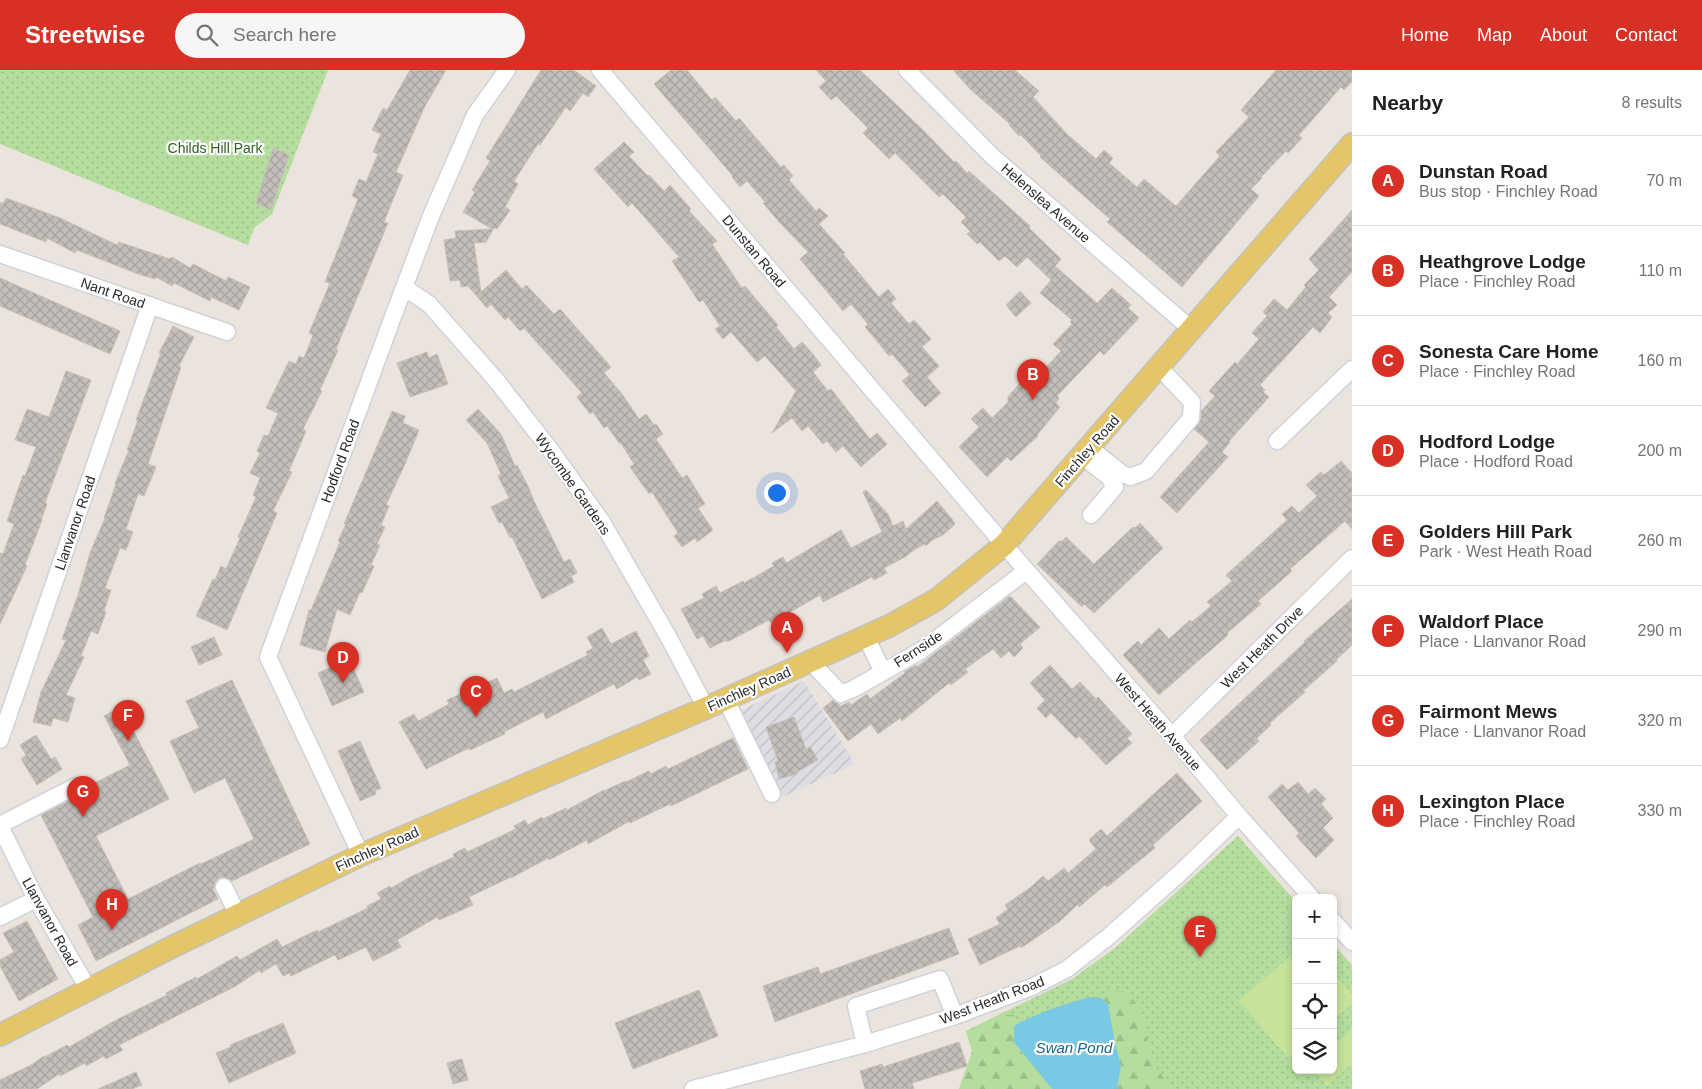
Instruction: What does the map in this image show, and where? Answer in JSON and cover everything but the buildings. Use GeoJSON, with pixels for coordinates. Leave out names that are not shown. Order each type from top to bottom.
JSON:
{"type":"FeatureCollection","features":[{"type":"Feature","properties":{"kind":"main road","name":"Finchley Road"},"geometry":{"type":"LineString","coordinates":[[0,1035],[361,855],[726,700],[866,637],[936,600],[1004,545],[1087,452],[1352,144]]}},
{"type":"Feature","properties":{"kind":"street","name":"Hodford Road"},"geometry":{"type":"LineString","coordinates":[[361,855],[268,656],[390,322],[432,216],[475,115],[507,70]]}},
{"type":"Feature","properties":{"kind":"street","name":"Dunstan Road"},"geometry":{"type":"LineString","coordinates":[[600,70],[1004,545]]}},
{"type":"Feature","properties":{"kind":"street","name":"Helenslea Avenue"},"geometry":{"type":"LineString","coordinates":[[906,70],[992,156],[1191,329]]}},
{"type":"Feature","properties":{"kind":"street","name":"Nant Road"},"geometry":{"type":"LineString","coordinates":[[0,254],[227,332]]}},
{"type":"Feature","properties":{"kind":"street","name":"Wycombe Gardens"},"geometry":{"type":"LineString","coordinates":[[404,288],[429,304],[496,380],[549,448],[602,522],[669,638],[706,708]]}},
{"type":"Feature","properties":{"kind":"street","name":"Llanvanor Road"},"geometry":{"type":"LineString","coordinates":[[0,740],[150,305]]}},
{"type":"Feature","properties":{"kind":"street"},"geometry":{"type":"LineString","coordinates":[[1087,452],[1120,473],[1130,477],[1146,470],[1191,418],[1192,402],[1159,367]]}},
{"type":"Feature","properties":{"kind":"street"},"geometry":{"type":"LineString","coordinates":[[1277,442],[1352,369]]}},
{"type":"Feature","properties":{"kind":"street"},"geometry":{"type":"LineString","coordinates":[[1087,452],[1116,487],[1091,515]]}},
{"type":"Feature","properties":{"kind":"street","name":"West Heath Avenue"},"geometry":{"type":"LineString","coordinates":[[1004,545],[1308,894]]}},
{"type":"Feature","properties":{"kind":"street","name":"West Heath Drive"},"geometry":{"type":"LineString","coordinates":[[1172,736],[1352,558]]}},
{"type":"Feature","properties":{"kind":"street","name":"Fernside"},"geometry":{"type":"LineString","coordinates":[[811,662],[841,694],[922,650],[1026,571]]}},
{"type":"Feature","properties":{"kind":"street"},"geometry":{"type":"LineString","coordinates":[[866,637],[883,672]]}},
{"type":"Feature","properties":{"kind":"street"},"geometry":{"type":"LineString","coordinates":[[726,700],[772,794]]}},
{"type":"Feature","properties":{"kind":"street"},"geometry":{"type":"LineString","coordinates":[[0,826],[76,786]]}},
{"type":"Feature","properties":{"kind":"street","name":"West Heath Road"},"geometry":{"type":"LineString","coordinates":[[693,1089],[864,1044],[955,1016],[1032,986],[1066,970],[1180,873],[1239,816]]}},
{"type":"Feature","properties":{"kind":"street","name":"Llanvanor Road"},"geometry":{"type":"LineString","coordinates":[[0,826],[36,899],[89,990]]}},
{"type":"Feature","properties":{"kind":"street"},"geometry":{"type":"LineString","coordinates":[[224,887],[238,915]]}},
{"type":"Feature","properties":{"kind":"street"},"geometry":{"type":"LineString","coordinates":[[0,917],[36,899]]}},
{"type":"Feature","properties":{"kind":"street"},"geometry":{"type":"LineString","coordinates":[[1337,925],[1352,942]]}},
{"type":"Feature","properties":{"kind":"street"},"geometry":{"type":"LineString","coordinates":[[864,1044],[856,1006],[940,979],[955,1016]]}},
{"type":"Feature","properties":{"kind":"shaded area"},"geometry":{"type":"Polygon","coordinates":[[[804,681],[855,764],[780,798],[737,712],[804,681]]]}},
{"type":"Feature","properties":{"kind":"green space","name":"Childs Hill Park"},"geometry":{"type":"Polygon","coordinates":[[[0,70],[328,70],[272,214],[254,228],[248,245],[0,144],[0,70]]]}},
{"type":"Feature","properties":{"kind":"green space"},"geometry":{"type":"Polygon","coordinates":[[[1238,836],[1292,897],[1292,1074],[1337,1074],[1337,948],[1352,965],[1352,1089],[959,1089],[972,1051],[966,1031],[1072,979],[1115,948],[1238,836]]]}},
{"type":"Feature","properties":{"kind":"green space"},"geometry":{"type":"Polygon","coordinates":[[[1292,955],[1292,1055],[1288,1058],[1239,1001],[1292,955]]]}},
{"type":"Feature","properties":{"kind":"green space"},"geometry":{"type":"Polygon","coordinates":[[[1337,977],[1352,994],[1352,1004],[1337,1017],[1337,977]]]}},
{"type":"Feature","properties":{"kind":"green space"},"geometry":{"type":"Polygon","coordinates":[[[1106,989],[1119,991],[1129,996],[1135,1003],[1140,1011],[1151,1055],[1171,1089],[1117,1089],[1121,1066],[1108,1004],[1101,998],[1106,989]]]}},
{"type":"Feature","properties":{"kind":"green space"},"geometry":{"type":"Polygon","coordinates":[[[1004,1012],[1007,1015],[1015,1015],[1018,1024],[1014,1026],[1014,1042],[1052,1089],[959,1089],[972,1051],[966,1031],[1004,1012]]]}},
{"type":"Feature","properties":{"kind":"green space"},"geometry":{"type":"Polygon","coordinates":[[[1352,1029],[1352,1064],[1327,1086],[1316,1074],[1337,1074],[1337,1042],[1352,1029]]]}},
{"type":"Feature","properties":{"kind":"water","name":"Swan Pond"},"geometry":{"type":"Polygon","coordinates":[[[1092,997],[1101,998],[1108,1004],[1121,1066],[1117,1089],[1052,1089],[1014,1042],[1014,1026],[1052,1009],[1092,997]]]}},
{"type":"Feature","properties":{"kind":"place","name":"Heathgrove Lodge"},"geometry":{"type":"Point","coordinates":[1033,400]}},
{"type":"Feature","properties":{"kind":"place","name":"Dunstan Road"},"geometry":{"type":"Point","coordinates":[787,653]}},
{"type":"Feature","properties":{"kind":"place","name":"Hodford Lodge"},"geometry":{"type":"Point","coordinates":[343,683]}},
{"type":"Feature","properties":{"kind":"place","name":"Sonesta Care Home"},"geometry":{"type":"Point","coordinates":[476,717]}},
{"type":"Feature","properties":{"kind":"place","name":"Waldorf Place"},"geometry":{"type":"Point","coordinates":[128,741]}},
{"type":"Feature","properties":{"kind":"place","name":"Fairmont Mews"},"geometry":{"type":"Point","coordinates":[83,817]}},
{"type":"Feature","properties":{"kind":"place","name":"Lexington Place"},"geometry":{"type":"Point","coordinates":[112,930]}},
{"type":"Feature","properties":{"kind":"place","name":"Golders Hill Park"},"geometry":{"type":"Point","coordinates":[1200,957]}}]}
